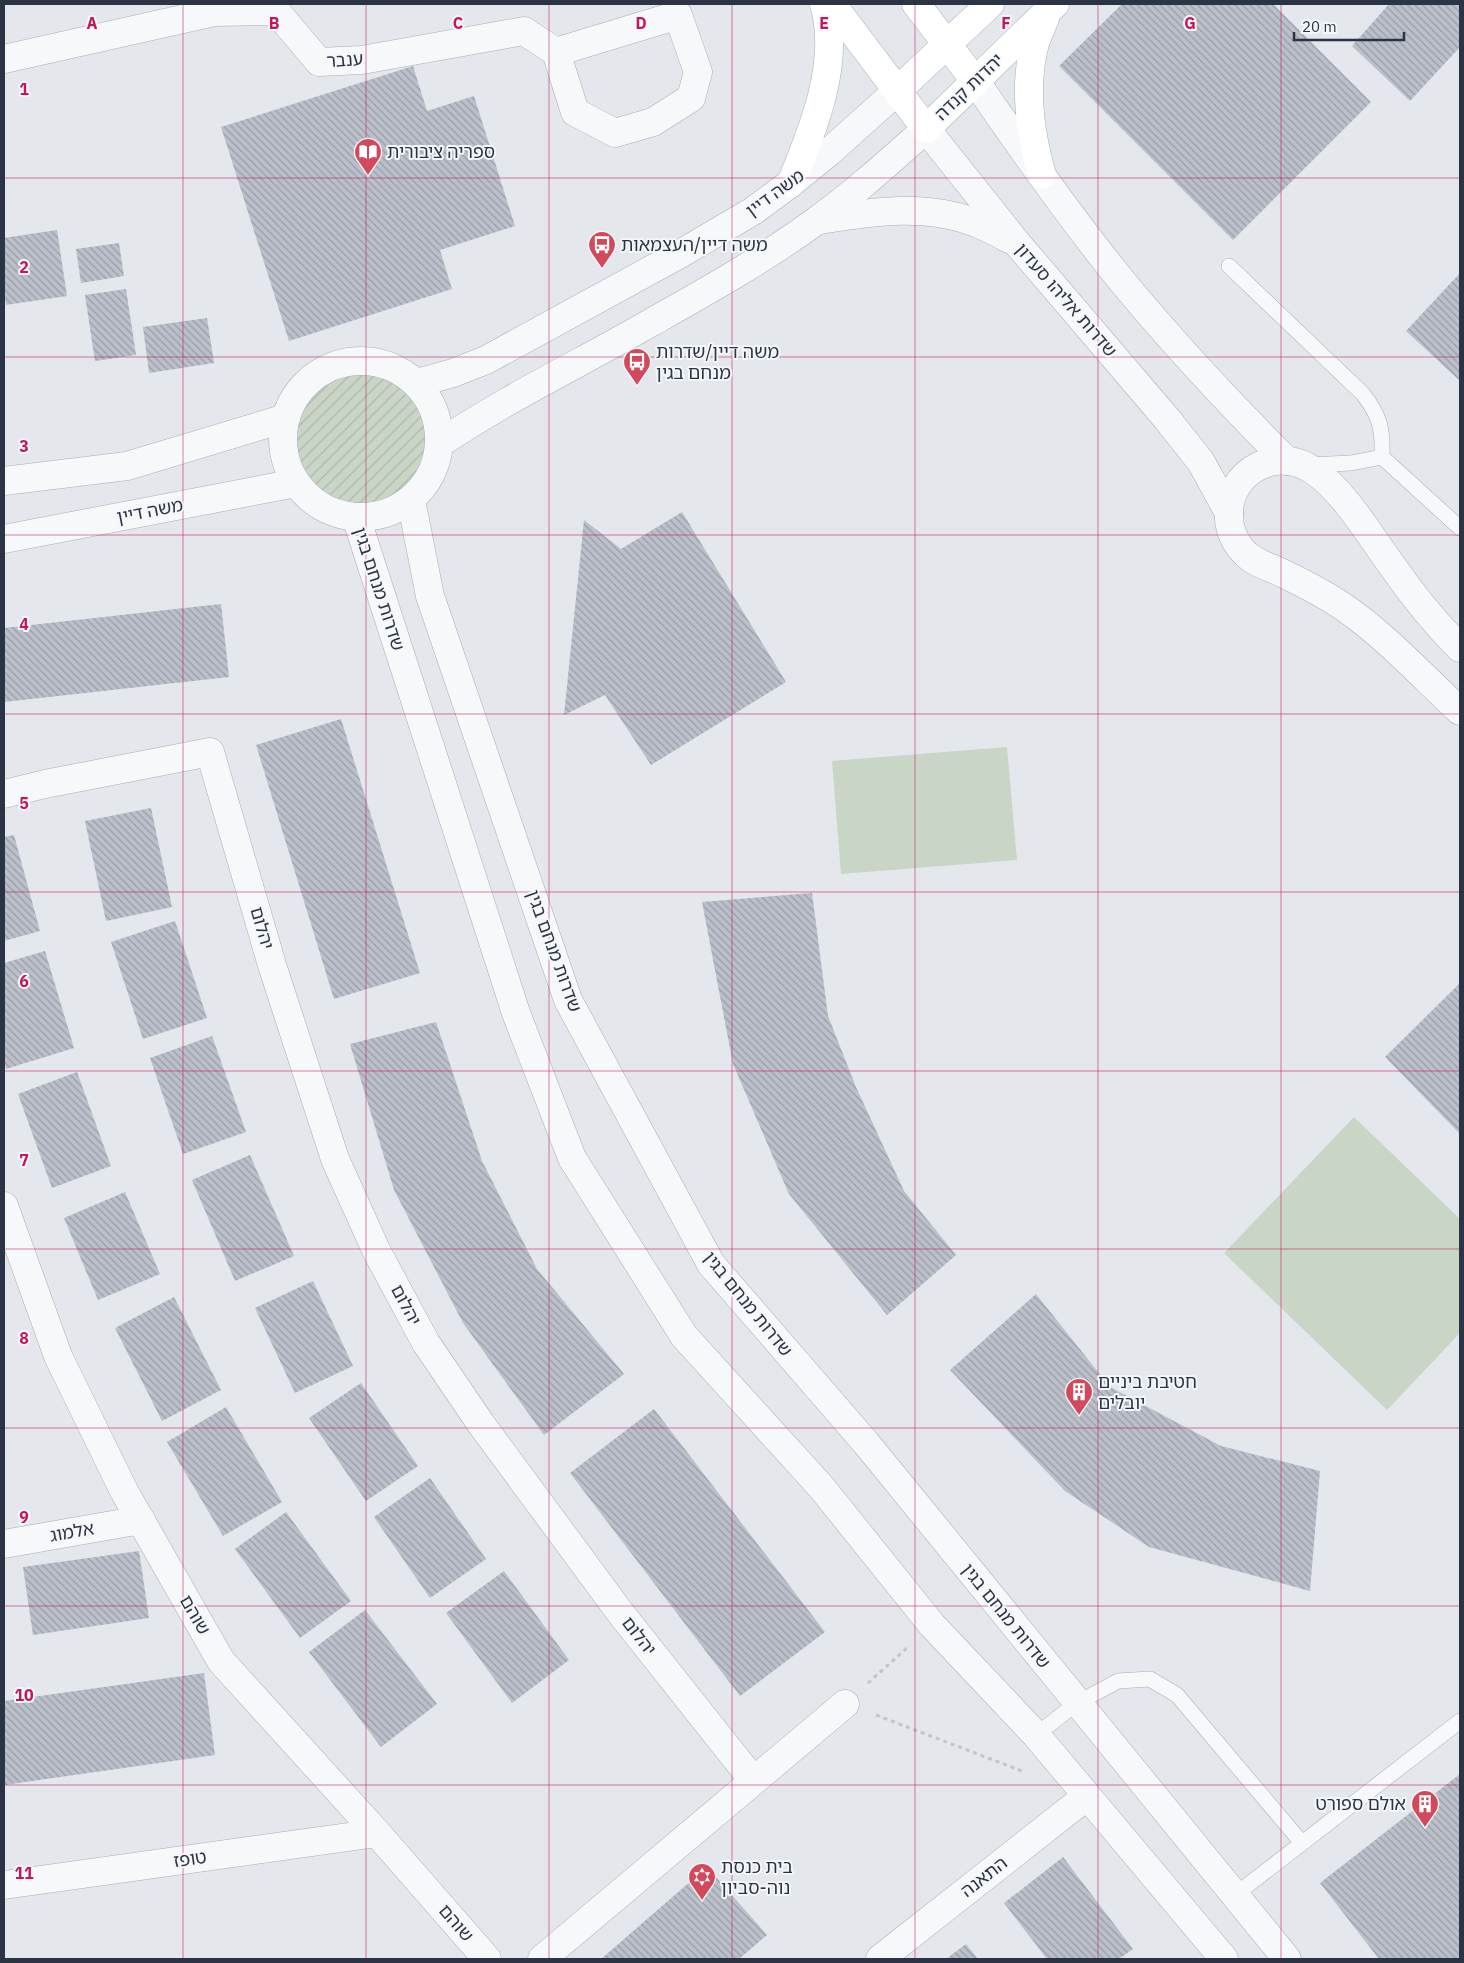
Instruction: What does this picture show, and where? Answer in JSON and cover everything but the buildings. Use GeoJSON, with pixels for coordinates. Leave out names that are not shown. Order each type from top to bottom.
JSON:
{"type":"FeatureCollection","features":[{"type":"Feature","properties":{"kind":"main road"},"geometry":{"type":"LineString","coordinates":[[791,183],[814,123],[826,76],[829,33],[824,4]]}},
{"type":"Feature","properties":{"kind":"main road","name":"שדרות אליהו סעדון"},"geometry":{"type":"LineString","coordinates":[[832,4],[926,128]]}},
{"type":"Feature","properties":{"kind":"main road"},"geometry":{"type":"LineString","coordinates":[[916,4],[976,82]]}},
{"type":"Feature","properties":{"kind":"main road"},"geometry":{"type":"LineString","coordinates":[[947,45],[990,4]]}},
{"type":"Feature","properties":{"kind":"main road"},"geometry":{"type":"LineString","coordinates":[[1042,175],[1034,146],[1029,98],[1030,73],[1035,44],[1051,8]]}},
{"type":"Feature","properties":{"kind":"main road","name":"יהדות קנדה"},"geometry":{"type":"LineString","coordinates":[[926,128],[1051,8]]}},
{"type":"Feature","properties":{"kind":"main road","name":"משה דיין"},"geometry":{"type":"LineString","coordinates":[[897,92],[947,45]]}},
{"type":"Feature","properties":{"kind":"street","name":"ענבר"},"geometry":{"type":"LineString","coordinates":[[4,59],[214,12],[276,11],[319,62],[362,60],[524,31],[556,52]]}},
{"type":"Feature","properties":{"kind":"street"},"geometry":{"type":"LineString","coordinates":[[678,15],[698,72],[691,98],[652,122],[615,133],[576,112],[556,52],[678,15]]}},
{"type":"Feature","properties":{"kind":"street"},"geometry":{"type":"LineString","coordinates":[[976,82],[1042,175],[1121,279],[1178,347],[1245,418],[1296,463],[1320,475],[1342,499],[1424,609],[1460,648]]}},
{"type":"Feature","properties":{"kind":"street","name":"משה דיין"},"geometry":{"type":"LineString","coordinates":[[417,383],[453,373],[486,360],[680,254],[753,211],[791,183],[897,92]]}},
{"type":"Feature","properties":{"kind":"street"},"geometry":{"type":"LineString","coordinates":[[439,444],[498,406],[653,322],[773,250],[816,221],[855,191],[926,128]]}},
{"type":"Feature","properties":{"kind":"street","name":"שדרות אליהו סעדון"},"geometry":{"type":"LineString","coordinates":[[926,128],[1016,242],[1167,419],[1200,462],[1229,513]]}},
{"type":"Feature","properties":{"kind":"street"},"geometry":{"type":"LineString","coordinates":[[816,221],[892,210],[930,211],[980,224],[1016,242]]}},
{"type":"Feature","properties":{"kind":"street"},"geometry":{"type":"LineString","coordinates":[[371,360],[396,368],[417,383],[433,405],[440,430],[438,456],[429,481],[411,500],[388,513],[362,518],[337,514],[314,502],[296,483],[285,460],[283,434],[288,409],[302,387],[321,370],[345,362],[371,360]]}},
{"type":"Feature","properties":{"kind":"street"},"geometry":{"type":"LineString","coordinates":[[4,481],[127,466],[286,418]]}},
{"type":"Feature","properties":{"kind":"street"},"geometry":{"type":"LineString","coordinates":[[1296,463],[1278,461],[1262,465],[1247,474],[1236,488],[1229,513],[1231,531],[1245,553],[1259,563],[1299,581],[1342,606],[1383,638],[1460,711]]}},
{"type":"Feature","properties":{"kind":"street","name":"משה דיין"},"geometry":{"type":"LineString","coordinates":[[4,539],[296,483]]}},
{"type":"Feature","properties":{"kind":"street","name":"שדרות מנחם בגין"},"geometry":{"type":"LineString","coordinates":[[411,500],[430,596],[568,1000],[711,1264],[866,1443],[1287,1959]]}},
{"type":"Feature","properties":{"kind":"street","name":"שדרות מנחם בגין"},"geometry":{"type":"LineString","coordinates":[[356,517],[516,1014],[572,1158],[684,1336],[822,1488],[932,1625],[1036,1736],[1224,1959]]}},
{"type":"Feature","properties":{"kind":"street","name":"יהלום"},"geometry":{"type":"LineString","coordinates":[[4,794],[45,784],[210,752],[272,965],[335,1159],[376,1250],[426,1343],[481,1424],[622,1615],[753,1780]]}},
{"type":"Feature","properties":{"kind":"street","name":"שוהם"},"geometry":{"type":"LineString","coordinates":[[4,1206],[58,1356],[124,1491],[222,1661],[487,1959]]}},
{"type":"Feature","properties":{"kind":"street","name":"אלמוג"},"geometry":{"type":"LineString","coordinates":[[4,1544],[141,1520]]}},
{"type":"Feature","properties":{"kind":"street"},"geometry":{"type":"LineString","coordinates":[[542,1959],[845,1704]]}},
{"type":"Feature","properties":{"kind":"street","name":"התאנה"},"geometry":{"type":"LineString","coordinates":[[880,1959],[1087,1796]]}},
{"type":"Feature","properties":{"kind":"street","name":"טופז"},"geometry":{"type":"LineString","coordinates":[[4,1885],[376,1832]]}},
{"type":"Feature","properties":{"kind":"lane"},"geometry":{"type":"LineString","coordinates":[[1229,266],[1363,394],[1375,409],[1382,427],[1382,457],[1460,528]]}},
{"type":"Feature","properties":{"kind":"lane"},"geometry":{"type":"LineString","coordinates":[[1296,463],[1351,463],[1382,457]]}},
{"type":"Feature","properties":{"kind":"lane"},"geometry":{"type":"LineString","coordinates":[[1036,1736],[1077,1703],[1118,1681],[1150,1680],[1177,1694],[1302,1843]]}},
{"type":"Feature","properties":{"kind":"lane"},"geometry":{"type":"LineString","coordinates":[[1235,1895],[1460,1720]]}},
{"type":"Feature","properties":{"kind":"path"},"geometry":{"type":"LineString","coordinates":[[932,1625],[845,1704],[1031,1774]]}},
{"type":"Feature","properties":{"kind":"green space"},"geometry":{"type":"Polygon","coordinates":[[[361,365],[389,370],[413,386],[429,410],[434,438],[429,466],[413,490],[389,506],[361,511],[333,506],[309,490],[293,466],[288,438],[293,410],[309,386],[333,370],[361,365]]]}},
{"type":"Feature","properties":{"kind":"green space"},"geometry":{"type":"Polygon","coordinates":[[[1007,747],[1017,860],[841,874],[832,761],[1007,747]]]}},
{"type":"Feature","properties":{"kind":"green space"},"geometry":{"type":"Polygon","coordinates":[[[1354,1117],[1460,1219],[1460,1333],[1387,1410],[1224,1253],[1354,1117]]]}},
{"type":"Feature","properties":{"kind":"place","name":"ספריה ציבורית"},"geometry":{"type":"Point","coordinates":[368,176]}},
{"type":"Feature","properties":{"kind":"place","name":"משה דיין/העצמאות"},"geometry":{"type":"Point","coordinates":[602,269]}},
{"type":"Feature","properties":{"kind":"place","name":"משה דיין/שדרות מנחם בגין"},"geometry":{"type":"Point","coordinates":[637,386]}},
{"type":"Feature","properties":{"kind":"place","name":"חטיבת ביניים יובלים"},"geometry":{"type":"Point","coordinates":[1079,1416]}},
{"type":"Feature","properties":{"kind":"place","name":"אולם ספורט"},"geometry":{"type":"Point","coordinates":[1425,1828]}},
{"type":"Feature","properties":{"kind":"place","name":"בית כנסת נוה-סביון"},"geometry":{"type":"Point","coordinates":[702,1901]}}]}
